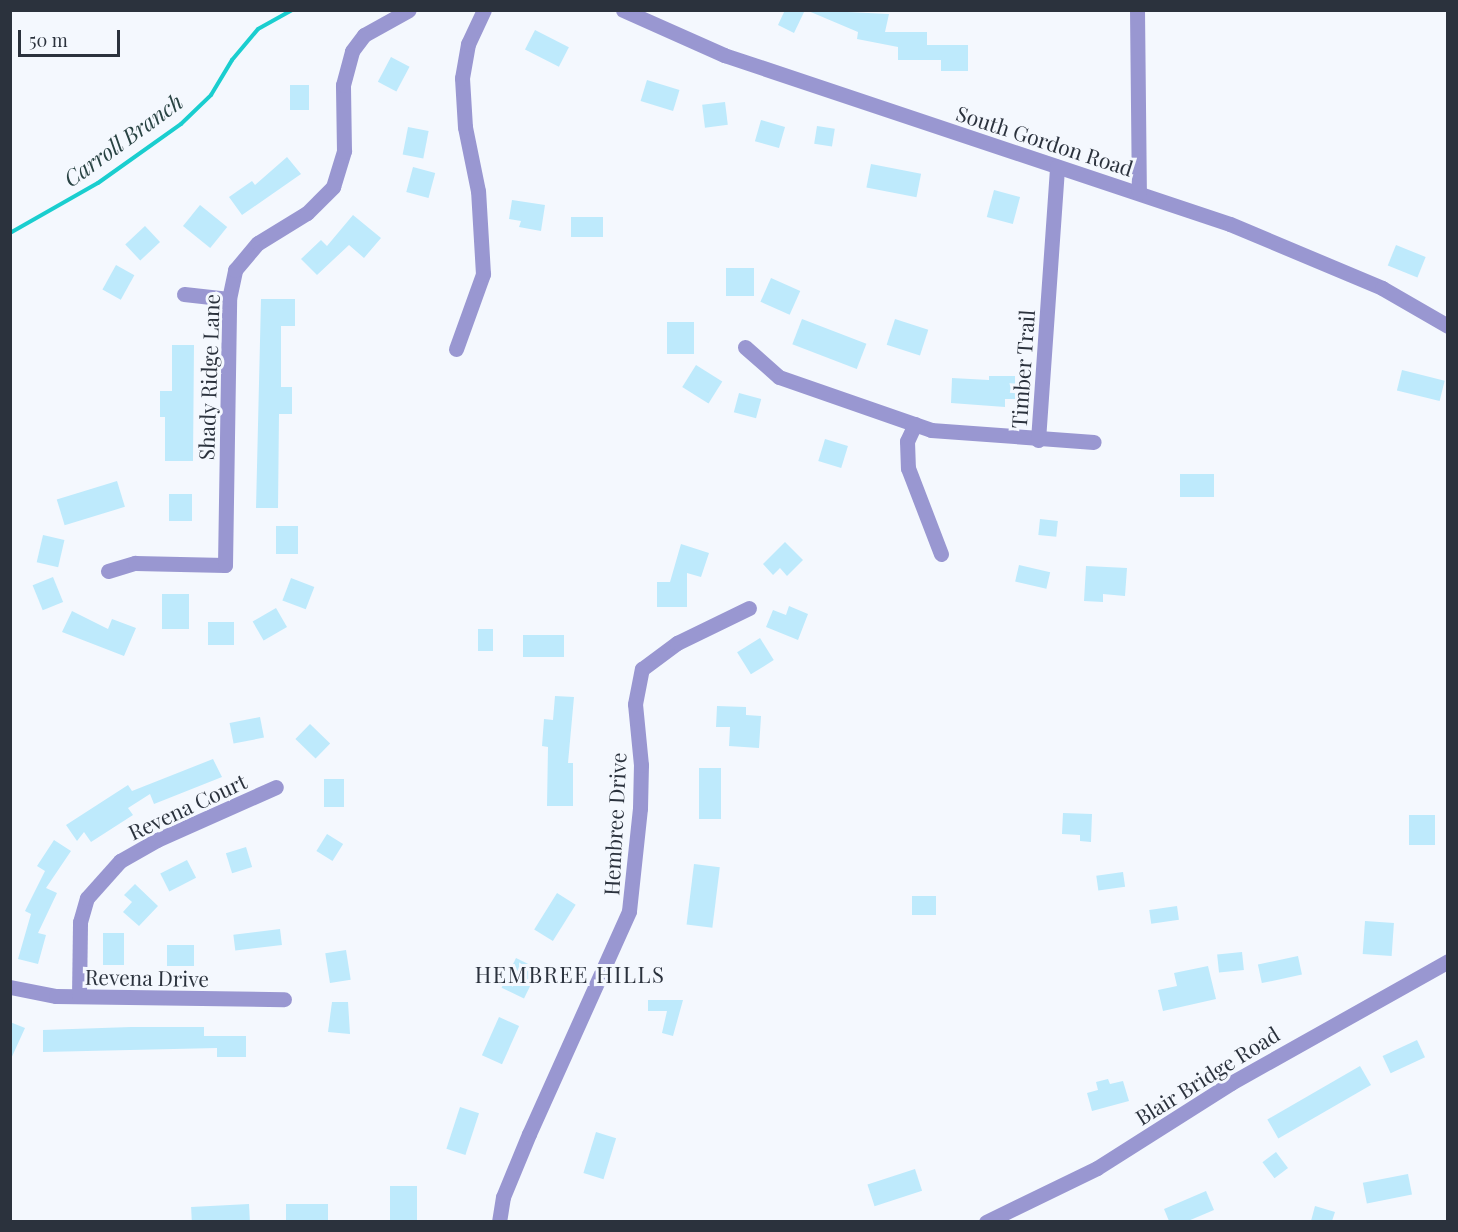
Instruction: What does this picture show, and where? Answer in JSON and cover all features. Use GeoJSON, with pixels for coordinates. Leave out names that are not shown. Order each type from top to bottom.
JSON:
{"type":"FeatureCollection","features":[{"type":"Feature","properties":{"kind":"street","name":"Shady Ridge Lane"},"geometry":{"type":"LineString","coordinates":[[108,571],[135,563],[225,565],[230,299],[235,270],[244,256],[315,207],[333,187],[344,151],[343,85],[352,51],[364,35],[409,10]]}},
{"type":"Feature","properties":{"kind":"street"},"geometry":{"type":"LineString","coordinates":[[456,349],[477,298],[483,274],[478,191],[465,127],[462,78],[468,44],[484,10]]}},
{"type":"Feature","properties":{"kind":"street","name":"South Gordon Road"},"geometry":{"type":"LineString","coordinates":[[623,10],[724,55],[1230,224],[1382,288],[1448,326]]}},
{"type":"Feature","properties":{"kind":"street"},"geometry":{"type":"LineString","coordinates":[[1137,10],[1139,192]]}},
{"type":"Feature","properties":{"kind":"street","name":"Timber Trail"},"geometry":{"type":"LineString","coordinates":[[745,347],[779,376],[931,430],[1038,440],[1057,167]]}},
{"type":"Feature","properties":{"kind":"street"},"geometry":{"type":"LineString","coordinates":[[184,294],[230,299]]}},
{"type":"Feature","properties":{"kind":"street"},"geometry":{"type":"LineString","coordinates":[[915,424],[907,441],[908,468],[941,554]]}},
{"type":"Feature","properties":{"kind":"street"},"geometry":{"type":"LineString","coordinates":[[1038,440],[1094,442]]}},
{"type":"Feature","properties":{"kind":"street","name":"Hembree Drive"},"geometry":{"type":"LineString","coordinates":[[499,1221],[503,1197],[529,1134],[629,911],[640,808],[641,765],[635,704],[642,669],[677,643],[748,608]]}},
{"type":"Feature","properties":{"kind":"street","name":"Revena Court"},"geometry":{"type":"LineString","coordinates":[[79,996],[80,922],[87,898],[120,861],[157,840],[276,788]]}},
{"type":"Feature","properties":{"kind":"street","name":"Blair Bridge Road"},"geometry":{"type":"LineString","coordinates":[[986,1221],[1082,1177],[1241,1077],[1448,961]]}},
{"type":"Feature","properties":{"kind":"street","name":"Revena Drive"},"geometry":{"type":"LineString","coordinates":[[10,987],[79,996],[284,999]]}},
{"type":"Feature","properties":{"kind":"building"},"geometry":{"type":"Polygon","coordinates":[[[785,10],[805,10],[794,33],[778,25],[785,10]]]}},
{"type":"Feature","properties":{"kind":"building"},"geometry":{"type":"Polygon","coordinates":[[[806,10],[889,14],[885,32],[927,32],[927,45],[968,45],[968,71],[941,71],[941,60],[898,60],[898,47],[857,39],[858,32],[806,10]]]}},
{"type":"Feature","properties":{"kind":"building"},"geometry":{"type":"Polygon","coordinates":[[[535,30],[569,47],[559,67],[525,50],[535,30]]]}},
{"type":"Feature","properties":{"kind":"building"},"geometry":{"type":"Polygon","coordinates":[[[391,57],[410,67],[396,92],[378,82],[391,57]]]}},
{"type":"Feature","properties":{"kind":"building"},"geometry":{"type":"Polygon","coordinates":[[[647,80],[680,90],[673,111],[641,101],[647,80]]]}},
{"type":"Feature","properties":{"kind":"building"},"geometry":{"type":"Polygon","coordinates":[[[290,85],[309,85],[309,110],[290,110],[290,85]]]}},
{"type":"Feature","properties":{"kind":"building"},"geometry":{"type":"Polygon","coordinates":[[[725,102],[728,125],[705,128],[702,105],[725,102]]]}},
{"type":"Feature","properties":{"kind":"building"},"geometry":{"type":"Polygon","coordinates":[[[761,120],[785,127],[779,148],[755,141],[761,120]]]}},
{"type":"Feature","properties":{"kind":"building"},"geometry":{"type":"Polygon","coordinates":[[[817,126],[835,129],[832,147],[814,144],[817,126]]]}},
{"type":"Feature","properties":{"kind":"building"},"geometry":{"type":"Polygon","coordinates":[[[408,127],[429,131],[423,158],[403,154],[408,127]]]}},
{"type":"Feature","properties":{"kind":"building"},"geometry":{"type":"Polygon","coordinates":[[[287,157],[301,174],[242,215],[229,197],[252,181],[255,185],[287,157]]]}},
{"type":"Feature","properties":{"kind":"building"},"geometry":{"type":"Polygon","coordinates":[[[871,164],[921,174],[916,197],[866,188],[871,164]]]}},
{"type":"Feature","properties":{"kind":"building"},"geometry":{"type":"Polygon","coordinates":[[[413,167],[435,173],[428,198],[406,192],[413,167]]]}},
{"type":"Feature","properties":{"kind":"building"},"geometry":{"type":"Polygon","coordinates":[[[994,190],[1020,197],[1013,224],[987,217],[994,190]]]}},
{"type":"Feature","properties":{"kind":"building"},"geometry":{"type":"Polygon","coordinates":[[[512,200],[545,205],[541,231],[519,227],[521,221],[509,219],[512,200]]]}},
{"type":"Feature","properties":{"kind":"building"},"geometry":{"type":"Polygon","coordinates":[[[200,205],[227,227],[210,248],[183,226],[200,205]]]}},
{"type":"Feature","properties":{"kind":"building"},"geometry":{"type":"Polygon","coordinates":[[[353,215],[381,238],[364,258],[349,245],[317,275],[301,259],[321,240],[327,246],[353,215]]]}},
{"type":"Feature","properties":{"kind":"building"},"geometry":{"type":"Polygon","coordinates":[[[571,217],[603,217],[603,237],[571,237],[571,217]]]}},
{"type":"Feature","properties":{"kind":"building"},"geometry":{"type":"Polygon","coordinates":[[[145,226],[160,242],[140,261],[125,244],[145,226]]]}},
{"type":"Feature","properties":{"kind":"building"},"geometry":{"type":"Polygon","coordinates":[[[1396,245],[1426,257],[1417,277],[1388,265],[1396,245]]]}},
{"type":"Feature","properties":{"kind":"building"},"geometry":{"type":"Polygon","coordinates":[[[116,265],[134,275],[121,300],[102,289],[116,265]]]}},
{"type":"Feature","properties":{"kind":"building"},"geometry":{"type":"Polygon","coordinates":[[[726,268],[754,268],[754,296],[726,296],[726,268]]]}},
{"type":"Feature","properties":{"kind":"building"},"geometry":{"type":"Polygon","coordinates":[[[771,278],[800,291],[790,315],[760,302],[771,278]]]}},
{"type":"Feature","properties":{"kind":"building"},"geometry":{"type":"Polygon","coordinates":[[[261,299],[295,299],[295,326],[281,326],[281,387],[292,387],[292,414],[279,414],[278,508],[256,508],[261,299]]]}},
{"type":"Feature","properties":{"kind":"building"},"geometry":{"type":"Polygon","coordinates":[[[802,319],[866,344],[857,369],[792,344],[802,319]]]}},
{"type":"Feature","properties":{"kind":"building"},"geometry":{"type":"Polygon","coordinates":[[[895,319],[928,330],[920,355],[887,345],[895,319]]]}},
{"type":"Feature","properties":{"kind":"building"},"geometry":{"type":"Polygon","coordinates":[[[667,322],[694,322],[694,354],[667,354],[667,322]]]}},
{"type":"Feature","properties":{"kind":"building"},"geometry":{"type":"Polygon","coordinates":[[[172,345],[194,345],[193,461],[165,461],[165,417],[160,417],[160,391],[172,391],[172,345]]]}},
{"type":"Feature","properties":{"kind":"building"},"geometry":{"type":"Polygon","coordinates":[[[696,365],[722,381],[709,403],[682,387],[696,365]]]}},
{"type":"Feature","properties":{"kind":"building"},"geometry":{"type":"Polygon","coordinates":[[[1402,370],[1445,381],[1440,401],[1397,390],[1402,370]]]}},
{"type":"Feature","properties":{"kind":"building"},"geometry":{"type":"Polygon","coordinates":[[[989,376],[1015,376],[1015,399],[1005,399],[1005,407],[951,403],[952,378],[989,380],[989,376]]]}},
{"type":"Feature","properties":{"kind":"building"},"geometry":{"type":"Polygon","coordinates":[[[739,393],[761,399],[756,418],[734,412],[739,393]]]}},
{"type":"Feature","properties":{"kind":"building"},"geometry":{"type":"Polygon","coordinates":[[[825,439],[848,446],[841,468],[818,461],[825,439]]]}},
{"type":"Feature","properties":{"kind":"building"},"geometry":{"type":"Polygon","coordinates":[[[1180,474],[1214,474],[1214,497],[1180,497],[1180,474]]]}},
{"type":"Feature","properties":{"kind":"building"},"geometry":{"type":"Polygon","coordinates":[[[117,481],[125,507],[65,525],[57,499],[117,481]]]}},
{"type":"Feature","properties":{"kind":"building"},"geometry":{"type":"Polygon","coordinates":[[[169,494],[192,494],[192,521],[169,521],[169,494]]]}},
{"type":"Feature","properties":{"kind":"building"},"geometry":{"type":"Polygon","coordinates":[[[1040,519],[1058,521],[1056,537],[1038,535],[1040,519]]]}},
{"type":"Feature","properties":{"kind":"building"},"geometry":{"type":"Polygon","coordinates":[[[276,526],[298,526],[298,554],[276,554],[276,526]]]}},
{"type":"Feature","properties":{"kind":"building"},"geometry":{"type":"Polygon","coordinates":[[[43,535],[64,540],[58,567],[37,562],[43,535]]]}},
{"type":"Feature","properties":{"kind":"building"},"geometry":{"type":"Polygon","coordinates":[[[785,542],[803,560],[787,576],[780,568],[773,575],[763,564],[785,542]]]}},
{"type":"Feature","properties":{"kind":"building"},"geometry":{"type":"Polygon","coordinates":[[[681,544],[709,553],[701,577],[687,573],[687,607],[657,607],[657,582],[670,582],[681,544]]]}},
{"type":"Feature","properties":{"kind":"building"},"geometry":{"type":"Polygon","coordinates":[[[1019,565],[1050,572],[1046,589],[1015,582],[1019,565]]]}},
{"type":"Feature","properties":{"kind":"building"},"geometry":{"type":"Polygon","coordinates":[[[1086,566],[1127,568],[1125,596],[1103,594],[1103,602],[1084,601],[1086,566]]]}},
{"type":"Feature","properties":{"kind":"building"},"geometry":{"type":"Polygon","coordinates":[[[53,577],[63,602],[43,610],[33,585],[53,577]]]}},
{"type":"Feature","properties":{"kind":"building"},"geometry":{"type":"Polygon","coordinates":[[[291,578],[314,587],[306,609],[282,600],[291,578]]]}},
{"type":"Feature","properties":{"kind":"building"},"geometry":{"type":"Polygon","coordinates":[[[162,594],[189,594],[189,629],[162,629],[162,594]]]}},
{"type":"Feature","properties":{"kind":"building"},"geometry":{"type":"Polygon","coordinates":[[[789,606],[808,614],[798,640],[766,627],[773,610],[786,615],[789,606]]]}},
{"type":"Feature","properties":{"kind":"building"},"geometry":{"type":"Polygon","coordinates":[[[276,608],[287,627],[264,641],[253,622],[276,608]]]}},
{"type":"Feature","properties":{"kind":"building"},"geometry":{"type":"Polygon","coordinates":[[[72,611],[108,629],[112,619],[136,628],[124,656],[62,632],[72,611]]]}},
{"type":"Feature","properties":{"kind":"building"},"geometry":{"type":"Polygon","coordinates":[[[208,622],[234,622],[234,645],[208,645],[208,622]]]}},
{"type":"Feature","properties":{"kind":"building"},"geometry":{"type":"Polygon","coordinates":[[[478,629],[493,629],[493,651],[478,651],[478,629]]]}},
{"type":"Feature","properties":{"kind":"building"},"geometry":{"type":"Polygon","coordinates":[[[523,635],[564,635],[564,657],[523,657],[523,635]]]}},
{"type":"Feature","properties":{"kind":"building"},"geometry":{"type":"Polygon","coordinates":[[[760,638],[774,660],[751,674],[737,652],[760,638]]]}},
{"type":"Feature","properties":{"kind":"building"},"geometry":{"type":"Polygon","coordinates":[[[555,696],[574,697],[568,763],[573,763],[573,806],[547,806],[548,747],[542,746],[544,719],[553,720],[555,696]]]}},
{"type":"Feature","properties":{"kind":"building"},"geometry":{"type":"Polygon","coordinates":[[[717,706],[746,707],[746,715],[761,716],[759,748],[729,746],[730,727],[716,727],[717,706]]]}},
{"type":"Feature","properties":{"kind":"building"},"geometry":{"type":"Polygon","coordinates":[[[260,717],[264,738],[234,744],[230,723],[260,717]]]}},
{"type":"Feature","properties":{"kind":"building"},"geometry":{"type":"Polygon","coordinates":[[[310,724],[330,743],[316,759],[295,739],[310,724]]]}},
{"type":"Feature","properties":{"kind":"building"},"geometry":{"type":"Polygon","coordinates":[[[213,759],[222,777],[154,804],[150,794],[128,808],[133,815],[91,842],[84,832],[77,841],[66,825],[128,785],[132,791],[213,759]]]}},
{"type":"Feature","properties":{"kind":"building"},"geometry":{"type":"Polygon","coordinates":[[[699,768],[721,768],[721,819],[699,819],[699,768]]]}},
{"type":"Feature","properties":{"kind":"building"},"geometry":{"type":"Polygon","coordinates":[[[324,779],[344,779],[344,807],[324,807],[324,779]]]}},
{"type":"Feature","properties":{"kind":"building"},"geometry":{"type":"Polygon","coordinates":[[[1063,813],[1092,814],[1091,842],[1080,841],[1080,835],[1062,834],[1063,813]]]}},
{"type":"Feature","properties":{"kind":"building"},"geometry":{"type":"Polygon","coordinates":[[[1409,815],[1435,815],[1435,845],[1409,845],[1409,815]]]}},
{"type":"Feature","properties":{"kind":"building"},"geometry":{"type":"Polygon","coordinates":[[[327,834],[343,844],[333,861],[316,851],[327,834]]]}},
{"type":"Feature","properties":{"kind":"building"},"geometry":{"type":"Polygon","coordinates":[[[54,840],[71,851],[46,888],[57,893],[38,933],[46,935],[38,964],[18,959],[31,914],[25,911],[45,871],[37,866],[54,840]]]}},
{"type":"Feature","properties":{"kind":"building"},"geometry":{"type":"Polygon","coordinates":[[[246,847],[252,867],[232,873],[226,853],[246,847]]]}},
{"type":"Feature","properties":{"kind":"building"},"geometry":{"type":"Polygon","coordinates":[[[187,860],[196,878],[169,891],[160,874],[187,860]]]}},
{"type":"Feature","properties":{"kind":"building"},"geometry":{"type":"Polygon","coordinates":[[[694,864],[720,867],[712,928],[687,925],[694,864]]]}},
{"type":"Feature","properties":{"kind":"building"},"geometry":{"type":"Polygon","coordinates":[[[1123,872],[1125,887],[1098,891],[1096,876],[1123,872]]]}},
{"type":"Feature","properties":{"kind":"building"},"geometry":{"type":"Polygon","coordinates":[[[135,884],[158,906],[139,926],[123,912],[132,902],[124,895],[135,884]]]}},
{"type":"Feature","properties":{"kind":"building"},"geometry":{"type":"Polygon","coordinates":[[[557,893],[576,905],[553,941],[534,929],[557,893]]]}},
{"type":"Feature","properties":{"kind":"building"},"geometry":{"type":"Polygon","coordinates":[[[912,896],[936,896],[936,915],[912,915],[912,896]]]}},
{"type":"Feature","properties":{"kind":"building"},"geometry":{"type":"Polygon","coordinates":[[[1177,906],[1179,920],[1151,924],[1149,910],[1177,906]]]}},
{"type":"Feature","properties":{"kind":"building"},"geometry":{"type":"Polygon","coordinates":[[[1365,921],[1394,923],[1392,956],[1363,954],[1365,921]]]}},
{"type":"Feature","properties":{"kind":"building"},"geometry":{"type":"Polygon","coordinates":[[[280,929],[282,945],[235,951],[233,935],[280,929]]]}},
{"type":"Feature","properties":{"kind":"building"},"geometry":{"type":"Polygon","coordinates":[[[103,933],[124,933],[124,965],[103,965],[103,933]]]}},
{"type":"Feature","properties":{"kind":"building"},"geometry":{"type":"Polygon","coordinates":[[[167,945],[194,945],[194,966],[167,966],[167,945]]]}},
{"type":"Feature","properties":{"kind":"building"},"geometry":{"type":"Polygon","coordinates":[[[346,950],[351,980],[330,983],[325,953],[346,950]]]}},
{"type":"Feature","properties":{"kind":"building"},"geometry":{"type":"Polygon","coordinates":[[[1242,952],[1244,970],[1219,973],[1217,955],[1242,952]]]}},
{"type":"Feature","properties":{"kind":"building"},"geometry":{"type":"Polygon","coordinates":[[[1298,956],[1302,975],[1262,983],[1258,965],[1298,956]]]}},
{"type":"Feature","properties":{"kind":"building"},"geometry":{"type":"Polygon","coordinates":[[[516,958],[538,969],[524,999],[502,988],[516,958]]]}},
{"type":"Feature","properties":{"kind":"building"},"geometry":{"type":"Polygon","coordinates":[[[1208,966],[1216,999],[1163,1011],[1158,990],[1177,986],[1174,973],[1208,966]]]}},
{"type":"Feature","properties":{"kind":"building"},"geometry":{"type":"Polygon","coordinates":[[[648,1000],[683,1000],[673,1036],[662,1033],[667,1011],[648,1011],[648,1000]]]}},
{"type":"Feature","properties":{"kind":"building"},"geometry":{"type":"Polygon","coordinates":[[[332,1002],[348,1002],[350,1034],[328,1032],[332,1002]]]}},
{"type":"Feature","properties":{"kind":"building"},"geometry":{"type":"Polygon","coordinates":[[[499,1017],[519,1026],[502,1064],[482,1055],[499,1017]]]}},
{"type":"Feature","properties":{"kind":"building"},"geometry":{"type":"Polygon","coordinates":[[[10,1022],[25,1028],[10,1061],[10,1022]]]}},
{"type":"Feature","properties":{"kind":"building"},"geometry":{"type":"Polygon","coordinates":[[[204,1027],[204,1036],[246,1036],[246,1057],[217,1057],[217,1048],[43,1052],[43,1030],[204,1027]]]}},
{"type":"Feature","properties":{"kind":"building"},"geometry":{"type":"Polygon","coordinates":[[[1417,1040],[1425,1057],[1391,1073],[1383,1056],[1417,1040]]]}},
{"type":"Feature","properties":{"kind":"building"},"geometry":{"type":"Polygon","coordinates":[[[1360,1066],[1371,1085],[1278,1139],[1267,1120],[1360,1066]]]}},
{"type":"Feature","properties":{"kind":"building"},"geometry":{"type":"Polygon","coordinates":[[[1108,1079],[1110,1084],[1123,1081],[1129,1101],[1092,1111],[1087,1093],[1098,1090],[1096,1082],[1108,1079]]]}},
{"type":"Feature","properties":{"kind":"building"},"geometry":{"type":"Polygon","coordinates":[[[460,1107],[479,1113],[465,1155],[446,1149],[460,1107]]]}},
{"type":"Feature","properties":{"kind":"building"},"geometry":{"type":"Polygon","coordinates":[[[596,1132],[616,1138],[604,1179],[583,1173],[596,1132]]]}},
{"type":"Feature","properties":{"kind":"building"},"geometry":{"type":"Polygon","coordinates":[[[1276,1152],[1288,1168],[1274,1178],[1262,1162],[1276,1152]]]}},
{"type":"Feature","properties":{"kind":"building"},"geometry":{"type":"Polygon","coordinates":[[[915,1169],[922,1191],[875,1206],[867,1184],[915,1169]]]}},
{"type":"Feature","properties":{"kind":"building"},"geometry":{"type":"Polygon","coordinates":[[[1408,1174],[1412,1195],[1367,1203],[1363,1183],[1408,1174]]]}},
{"type":"Feature","properties":{"kind":"building"},"geometry":{"type":"Polygon","coordinates":[[[390,1186],[417,1186],[417,1221],[390,1221],[390,1186]]]}},
{"type":"Feature","properties":{"kind":"building"},"geometry":{"type":"Polygon","coordinates":[[[1206,1191],[1214,1210],[1188,1221],[1169,1221],[1164,1209],[1206,1191]]]}},
{"type":"Feature","properties":{"kind":"building"},"geometry":{"type":"Polygon","coordinates":[[[249,1204],[250,1221],[192,1222],[191,1207],[249,1204]]]}},
{"type":"Feature","properties":{"kind":"building"},"geometry":{"type":"Polygon","coordinates":[[[286,1204],[328,1204],[328,1221],[286,1221],[286,1204]]]}},
{"type":"Feature","properties":{"kind":"building"},"geometry":{"type":"Polygon","coordinates":[[[1315,1206],[1335,1212],[1332,1221],[1311,1221],[1315,1206]]]}},
{"type":"Feature","properties":{"kind":"waterway","name":"Carroll Branch"},"geometry":{"type":"LineString","coordinates":[[10,233],[98,183],[181,124],[211,95],[232,60],[258,29],[292,10]]}},
{"type":"Feature","properties":{"kind":"district","name":"HEMBREE HILLS"},"geometry":{"type":"Point","coordinates":[570,975]}}]}
